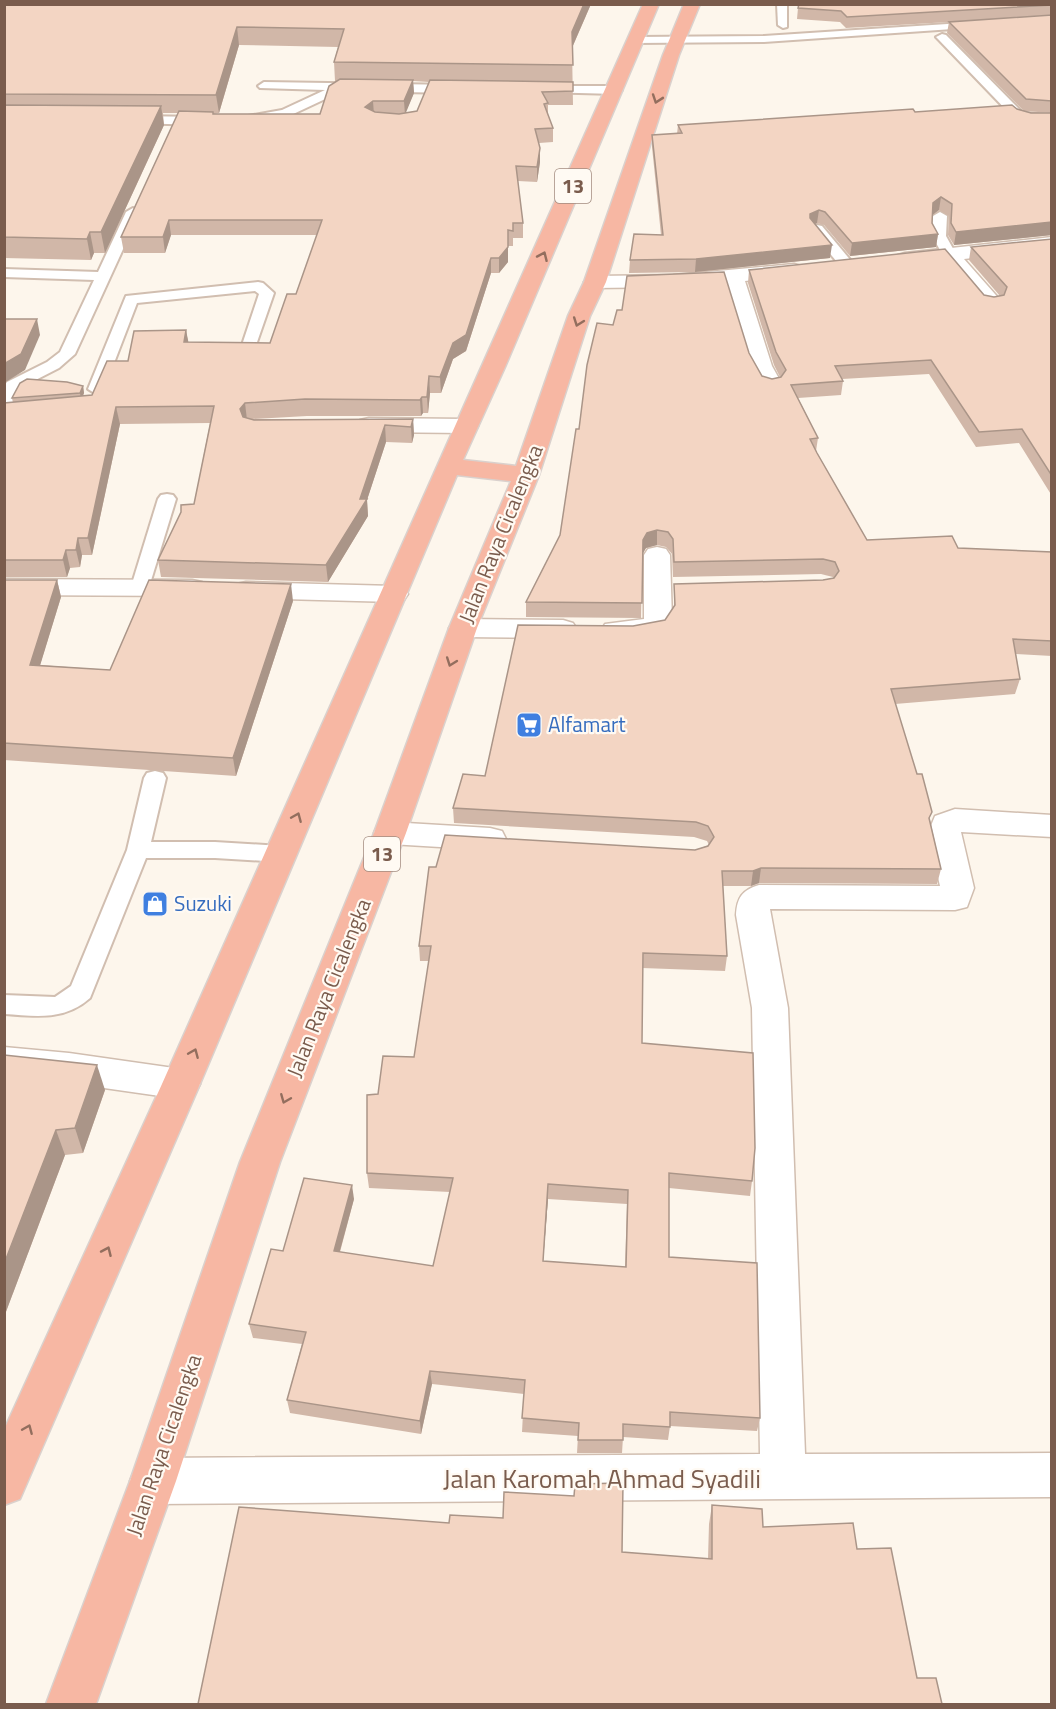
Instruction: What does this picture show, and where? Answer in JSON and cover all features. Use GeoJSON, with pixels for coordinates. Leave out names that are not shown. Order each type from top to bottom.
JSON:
{"type":"FeatureCollection","features":[{"type":"Feature","properties":{"kind":"highway","name":"13"},"geometry":{"type":"LineString","coordinates":[[4,1483],[181,1084],[448,466],[616,90],[651,4]]}},
{"type":"Feature","properties":{"kind":"highway","name":"Jalan Raya Cicalengka"},"geometry":{"type":"LineString","coordinates":[[71,1704],[153,1481],[260,1162],[390,832],[463,628],[526,475],[579,316],[596,282],[684,35]]}},
{"type":"Feature","properties":{"kind":"highway"},"geometry":{"type":"LineString","coordinates":[[448,466],[526,475]]}},
{"type":"Feature","properties":{"kind":"street"},"geometry":{"type":"LineString","coordinates":[[596,282],[673,281],[733,277],[1052,243]]}},
{"type":"Feature","properties":{"kind":"street"},"geometry":{"type":"LineString","coordinates":[[949,254],[991,302]]}},
{"type":"Feature","properties":{"kind":"street"},"geometry":{"type":"LineString","coordinates":[[733,277],[761,366],[770,384]]}},
{"type":"Feature","properties":{"kind":"street"},"geometry":{"type":"LineString","coordinates":[[342,425],[466,426]]}},
{"type":"Feature","properties":{"kind":"street"},"geometry":{"type":"LineString","coordinates":[[463,628],[632,630],[652,627],[658,620],[668,588],[657,555]]}},
{"type":"Feature","properties":{"kind":"street"},"geometry":{"type":"LineString","coordinates":[[4,587],[140,586],[394,594]]}},
{"type":"Feature","properties":{"kind":"street"},"geometry":{"type":"LineString","coordinates":[[783,1478],[770,1008],[753,915],[754,902],[759,897],[955,898],[957,888],[944,832],[946,824],[956,820],[1052,826]]}},
{"type":"Feature","properties":{"kind":"street"},"geometry":{"type":"LineString","coordinates":[[390,832],[518,840]]}},
{"type":"Feature","properties":{"kind":"street"},"geometry":{"type":"LineString","coordinates":[[4,1062],[181,1084]]}},
{"type":"Feature","properties":{"kind":"street","name":"Jalan Karomah Ahmad Syadili"},"geometry":{"type":"LineString","coordinates":[[153,1481],[1052,1475]]}},
{"type":"Feature","properties":{"kind":"lane"},"geometry":{"type":"LineString","coordinates":[[782,4],[783,25]]}},
{"type":"Feature","properties":{"kind":"lane"},"geometry":{"type":"LineString","coordinates":[[933,17],[943,32],[1019,116],[1029,119],[1052,118]]}},
{"type":"Feature","properties":{"kind":"lane"},"geometry":{"type":"LineString","coordinates":[[742,52],[943,32],[992,24]]}},
{"type":"Feature","properties":{"kind":"lane"},"geometry":{"type":"LineString","coordinates":[[724,28],[753,27]]}},
{"type":"Feature","properties":{"kind":"lane"},"geometry":{"type":"LineString","coordinates":[[635,40],[684,35],[943,32],[986,35]]}},
{"type":"Feature","properties":{"kind":"lane"},"geometry":{"type":"LineString","coordinates":[[264,86],[341,88],[422,94],[472,89]]}},
{"type":"Feature","properties":{"kind":"lane"},"geometry":{"type":"LineString","coordinates":[[241,120],[285,112],[341,88]]}},
{"type":"Feature","properties":{"kind":"lane"},"geometry":{"type":"LineString","coordinates":[[529,89],[616,90]]}},
{"type":"Feature","properties":{"kind":"lane"},"geometry":{"type":"LineString","coordinates":[[118,120],[173,126],[220,121]]}},
{"type":"Feature","properties":{"kind":"lane"},"geometry":{"type":"LineString","coordinates":[[8,410],[13,385],[53,365],[67,354],[137,204]]}},
{"type":"Feature","properties":{"kind":"lane"},"geometry":{"type":"LineString","coordinates":[[940,216],[937,227],[938,236],[949,254]]}},
{"type":"Feature","properties":{"kind":"lane"},"geometry":{"type":"LineString","coordinates":[[817,229],[847,265]]}},
{"type":"Feature","properties":{"kind":"lane"},"geometry":{"type":"LineString","coordinates":[[4,273],[104,276]]}},
{"type":"Feature","properties":{"kind":"lane"},"geometry":{"type":"LineString","coordinates":[[91,404],[131,299],[258,286],[267,293],[251,342]]}},
{"type":"Feature","properties":{"kind":"lane"},"geometry":{"type":"LineString","coordinates":[[140,586],[168,499]]}},
{"type":"Feature","properties":{"kind":"lane"},"geometry":{"type":"LineString","coordinates":[[4,1004],[52,1007],[70,1003],[81,991],[138,850],[155,778]]}},
{"type":"Feature","properties":{"kind":"lane"},"geometry":{"type":"LineString","coordinates":[[138,850],[215,850],[280,854]]}},
{"type":"Feature","properties":{"kind":"building"},"geometry":{"type":"Polygon","coordinates":[[[4,4],[584,4],[572,32],[573,65],[334,62],[344,29],[237,27],[216,95],[4,94],[4,4]]]}},
{"type":"Feature","properties":{"kind":"building"},"geometry":{"type":"Polygon","coordinates":[[[799,4],[1052,5],[847,17],[841,11],[798,8],[799,4]]]}},
{"type":"Feature","properties":{"kind":"building"},"geometry":{"type":"Polygon","coordinates":[[[1052,15],[1052,101],[1026,99],[949,22],[1052,15]]]}},
{"type":"Feature","properties":{"kind":"building"},"geometry":{"type":"Polygon","coordinates":[[[340,79],[413,80],[404,101],[373,101],[365,107],[375,112],[399,114],[417,111],[430,80],[573,82],[573,91],[542,92],[548,103],[544,104],[553,128],[535,129],[540,148],[537,167],[516,166],[523,223],[513,223],[513,231],[508,230],[508,247],[499,258],[491,258],[466,335],[453,343],[440,377],[429,376],[427,397],[422,397],[420,400],[305,399],[245,403],[240,409],[243,417],[254,420],[413,419],[411,427],[385,425],[360,499],[367,499],[326,565],[158,560],[181,512],[181,505],[194,504],[214,406],[116,407],[88,538],[78,538],[76,550],[66,550],[63,560],[4,560],[4,403],[92,395],[107,361],[128,361],[134,331],[186,330],[184,342],[270,343],[287,294],[296,294],[322,220],[169,220],[163,237],[121,237],[179,111],[213,112],[213,114],[320,114],[329,86],[340,79]]]}},
{"type":"Feature","properties":{"kind":"building"},"geometry":{"type":"Polygon","coordinates":[[[4,105],[161,106],[101,232],[90,232],[87,239],[4,237],[4,105]]]}},
{"type":"Feature","properties":{"kind":"building"},"geometry":{"type":"Polygon","coordinates":[[[1012,105],[1031,113],[1052,113],[1052,222],[956,232],[951,223],[952,204],[941,197],[933,203],[932,223],[938,234],[852,243],[825,212],[819,210],[810,214],[810,218],[832,245],[696,259],[630,260],[634,234],[663,235],[652,135],[682,133],[678,125],[913,109],[915,112],[1012,105]]]}},
{"type":"Feature","properties":{"kind":"building"},"geometry":{"type":"Polygon","coordinates":[[[1052,239],[1052,476],[1022,429],[979,432],[931,360],[835,366],[843,381],[791,385],[818,438],[810,439],[867,540],[952,536],[958,548],[1052,552],[1052,641],[1013,639],[1020,679],[891,689],[917,774],[922,774],[932,812],[929,818],[941,869],[761,868],[753,871],[722,871],[727,956],[643,953],[642,1043],[753,1053],[755,1148],[752,1181],[669,1173],[669,1257],[757,1263],[760,1418],[670,1412],[670,1427],[623,1424],[623,1440],[578,1440],[579,1423],[522,1418],[525,1380],[430,1371],[420,1421],[287,1400],[306,1332],[249,1324],[271,1249],[283,1251],[304,1178],[352,1185],[334,1251],[433,1266],[453,1178],[367,1173],[367,1095],[378,1094],[383,1056],[414,1057],[431,946],[419,946],[429,867],[436,867],[445,835],[695,850],[708,846],[714,837],[708,826],[696,822],[453,808],[463,774],[485,776],[518,625],[633,626],[665,620],[675,605],[674,584],[823,580],[834,578],[839,571],[835,562],[823,559],[674,562],[673,539],[668,532],[657,530],[647,533],[643,540],[642,603],[526,602],[560,535],[576,429],[579,429],[587,365],[597,323],[613,325],[617,310],[622,310],[627,276],[724,272],[749,353],[762,376],[772,379],[781,377],[786,370],[776,352],[749,270],[945,249],[984,295],[994,297],[1004,295],[1007,287],[971,247],[1052,239]],[[548,1184],[543,1261],[626,1267],[628,1190],[548,1184]]]}},
{"type":"Feature","properties":{"kind":"building"},"geometry":{"type":"Polygon","coordinates":[[[4,319],[37,319],[21,354],[4,364],[4,319]]]}},
{"type":"Feature","properties":{"kind":"building"},"geometry":{"type":"Polygon","coordinates":[[[27,379],[67,382],[83,386],[80,393],[12,398],[20,383],[27,379]]]}},
{"type":"Feature","properties":{"kind":"building"},"geometry":{"type":"Polygon","coordinates":[[[4,580],[57,580],[30,665],[110,670],[149,580],[291,584],[233,758],[4,743],[4,580]]]}},
{"type":"Feature","properties":{"kind":"building"},"geometry":{"type":"Polygon","coordinates":[[[4,1055],[97,1065],[75,1128],[56,1130],[4,1264],[4,1055]]]}},
{"type":"Feature","properties":{"kind":"building"},"geometry":{"type":"Polygon","coordinates":[[[623,1483],[622,1552],[712,1559],[712,1505],[762,1509],[763,1527],[853,1523],[857,1549],[891,1548],[917,1678],[936,1678],[942,1704],[198,1704],[239,1507],[449,1523],[450,1515],[503,1518],[504,1492],[574,1496],[575,1484],[623,1483]]]}},
{"type":"Feature","properties":{"kind":"place","name":"Alfamart"},"geometry":{"type":"Point","coordinates":[529,725]}},
{"type":"Feature","properties":{"kind":"place","name":"Suzuki"},"geometry":{"type":"Point","coordinates":[155,904]}}]}
